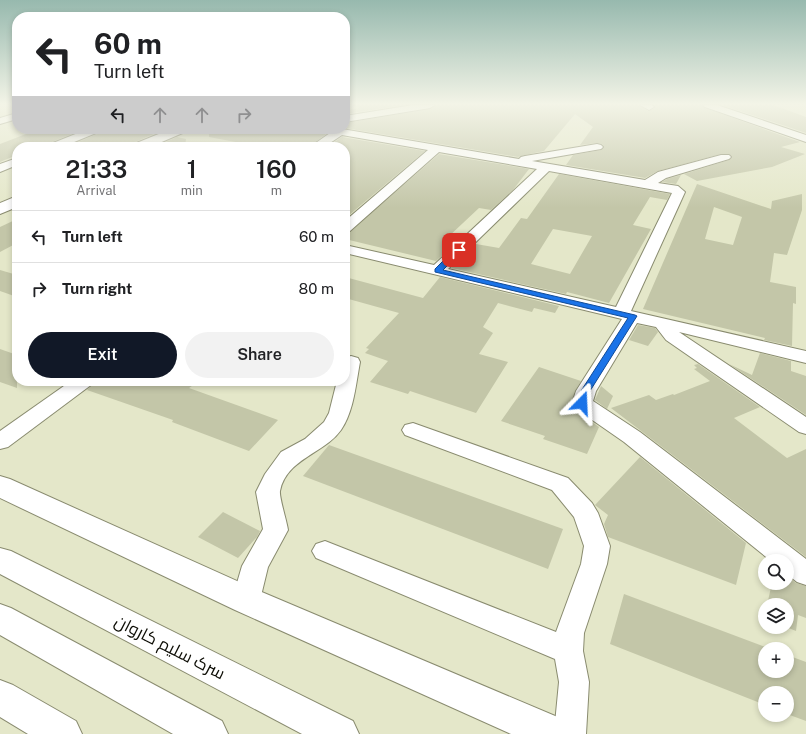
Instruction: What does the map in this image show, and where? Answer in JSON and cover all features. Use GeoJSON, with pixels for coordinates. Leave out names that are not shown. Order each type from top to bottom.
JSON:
{"type":"FeatureCollection","features":[{"type":"Feature","properties":{"kind":"main road"},"geometry":{"type":"LineString","coordinates":[[0,209],[12,203]]}},
{"type":"Feature","properties":{"kind":"main road"},"geometry":{"type":"LineString","coordinates":[[0,218],[12,213]]}},
{"type":"Feature","properties":{"kind":"main road"},"geometry":{"type":"LineString","coordinates":[[0,486],[246,600],[554,734]]}},
{"type":"Feature","properties":{"kind":"main road","name":"سرک سلیم کاروان"},"geometry":{"type":"LineString","coordinates":[[0,560],[340,734]]}},
{"type":"Feature","properties":{"kind":"main road"},"geometry":{"type":"LineString","coordinates":[[4,626],[209,734]]}},
{"type":"Feature","properties":{"kind":"main road"},"geometry":{"type":"LineString","coordinates":[[0,697],[63,734]]}},
{"type":"Feature","properties":{"kind":"street"},"geometry":{"type":"LineString","coordinates":[[384,139],[674,189],[679,192],[627,315],[586,391],[582,403],[632,437],[806,574]]}},
{"type":"Feature","properties":{"kind":"street"},"geometry":{"type":"LineString","coordinates":[[512,161],[597,147]]}},
{"type":"Feature","properties":{"kind":"street"},"geometry":{"type":"LineString","coordinates":[[350,224],[437,148]]}},
{"type":"Feature","properties":{"kind":"street"},"geometry":{"type":"LineString","coordinates":[[646,185],[662,175],[725,157]]}},
{"type":"Feature","properties":{"kind":"street"},"geometry":{"type":"LineString","coordinates":[[0,168],[12,163]]}},
{"type":"Feature","properties":{"kind":"street"},"geometry":{"type":"LineString","coordinates":[[437,271],[546,167]]}},
{"type":"Feature","properties":{"kind":"street"},"geometry":{"type":"LineString","coordinates":[[0,168],[12,171]]}},
{"type":"Feature","properties":{"kind":"street"},"geometry":{"type":"LineString","coordinates":[[350,250],[806,357]]}},
{"type":"Feature","properties":{"kind":"street"},"geometry":{"type":"LineString","coordinates":[[663,324],[672,336],[806,427]]}},
{"type":"Feature","properties":{"kind":"street"},"geometry":{"type":"LineString","coordinates":[[350,366],[351,362]]}},
{"type":"Feature","properties":{"kind":"street"},"geometry":{"type":"LineString","coordinates":[[0,442],[77,386]]}},
{"type":"Feature","properties":{"kind":"street"},"geometry":{"type":"LineString","coordinates":[[246,600],[255,566],[276,530],[268,492],[276,474],[289,458],[313,444],[333,426],[339,413],[345,386]]}},
{"type":"Feature","properties":{"kind":"street"},"geometry":{"type":"LineString","coordinates":[[413,430],[560,484],[583,510],[589,520],[596,546],[594,564],[570,633],[568,651],[574,682],[570,734]]}},
{"type":"Feature","properties":{"kind":"street"},"geometry":{"type":"LineString","coordinates":[[325,551],[568,651]]}},
{"type":"Feature","properties":{"kind":"building"},"geometry":{"type":"Polygon","coordinates":[[[12,139],[59,139],[52,142],[12,142],[12,157],[0,162],[0,144],[12,139]]]}},
{"type":"Feature","properties":{"kind":"building"},"geometry":{"type":"Polygon","coordinates":[[[85,139],[142,139],[135,142],[78,142],[85,139]]]}},
{"type":"Feature","properties":{"kind":"building"},"geometry":{"type":"Polygon","coordinates":[[[172,139],[186,139],[186,142],[166,142],[172,139]]]}},
{"type":"Feature","properties":{"kind":"building"},"geometry":{"type":"Polygon","coordinates":[[[221,139],[319,139],[316,142],[235,142],[221,139]]]}},
{"type":"Feature","properties":{"kind":"building"},"geometry":{"type":"Polygon","coordinates":[[[339,139],[355,139],[425,151],[350,214],[350,142],[334,142],[339,139]]]}},
{"type":"Feature","properties":{"kind":"building"},"geometry":{"type":"Polygon","coordinates":[[[412,139],[554,139],[544,151],[518,157],[412,139]]]}},
{"type":"Feature","properties":{"kind":"building"},"geometry":{"type":"Polygon","coordinates":[[[584,139],[792,139],[800,142],[781,147],[805,154],[772,167],[697,181],[684,174],[729,160],[732,157],[729,154],[721,154],[658,171],[645,178],[566,165],[573,155],[601,150],[604,147],[602,144],[597,143],[580,145],[584,139]]]}},
{"type":"Feature","properties":{"kind":"building"},"geometry":{"type":"Polygon","coordinates":[[[439,154],[529,169],[513,190],[491,210],[479,208],[447,238],[459,240],[436,261],[350,240],[350,232],[439,154]]]}},
{"type":"Feature","properties":{"kind":"building"},"geometry":{"type":"Polygon","coordinates":[[[559,174],[670,194],[667,200],[650,197],[633,225],[651,229],[609,303],[567,292],[566,294],[451,268],[476,244],[499,248],[521,218],[527,219],[559,174]],[[553,229],[531,264],[570,274],[592,236],[553,229]]]}},
{"type":"Feature","properties":{"kind":"building"},"geometry":{"type":"Polygon","coordinates":[[[681,175],[676,184],[662,182],[667,179],[681,175]]]}},
{"type":"Feature","properties":{"kind":"building"},"geometry":{"type":"Polygon","coordinates":[[[697,184],[771,209],[772,201],[802,194],[802,210],[787,255],[774,253],[770,282],[796,287],[796,304],[793,303],[792,346],[764,340],[765,338],[643,309],[697,184]],[[714,207],[705,239],[733,245],[742,217],[714,207]]]}},
{"type":"Feature","properties":{"kind":"building"},"geometry":{"type":"Polygon","coordinates":[[[12,221],[12,246],[0,252],[0,227],[12,221]]]}},
{"type":"Feature","properties":{"kind":"building"},"geometry":{"type":"Polygon","coordinates":[[[0,270],[12,274],[12,295],[0,291],[0,270]]]}},
{"type":"Feature","properties":{"kind":"building"},"geometry":{"type":"Polygon","coordinates":[[[440,277],[559,306],[555,313],[534,308],[532,312],[498,303],[483,327],[493,333],[479,354],[508,362],[476,413],[410,391],[408,394],[370,382],[388,361],[365,353],[369,349],[366,348],[399,313],[350,299],[350,278],[423,298],[440,277]]]}},
{"type":"Feature","properties":{"kind":"building"},"geometry":{"type":"Polygon","coordinates":[[[638,325],[655,328],[658,332],[648,346],[629,340],[638,325]]]}},
{"type":"Feature","properties":{"kind":"building"},"geometry":{"type":"Polygon","coordinates":[[[0,349],[12,353],[12,386],[17,386],[17,388],[0,382],[0,349]]]}},
{"type":"Feature","properties":{"kind":"building"},"geometry":{"type":"Polygon","coordinates":[[[760,353],[791,361],[791,371],[806,376],[806,415],[729,364],[752,375],[760,353]]]}},
{"type":"Feature","properties":{"kind":"building"},"geometry":{"type":"Polygon","coordinates":[[[698,364],[760,407],[734,418],[787,458],[806,449],[806,557],[611,408],[649,395],[656,400],[673,394],[674,395],[710,381],[694,369],[697,368],[694,365],[698,364]]]}},
{"type":"Feature","properties":{"kind":"building"},"geometry":{"type":"Polygon","coordinates":[[[539,367],[581,381],[575,391],[571,404],[574,409],[599,427],[587,454],[543,439],[545,436],[501,421],[539,367]]]}},
{"type":"Feature","properties":{"kind":"building"},"geometry":{"type":"Polygon","coordinates":[[[91,386],[192,386],[189,388],[278,420],[249,451],[172,422],[173,420],[87,390],[91,386]]]}},
{"type":"Feature","properties":{"kind":"building"},"geometry":{"type":"Polygon","coordinates":[[[601,386],[613,396],[607,409],[595,400],[601,386]]]}},
{"type":"Feature","properties":{"kind":"building"},"geometry":{"type":"Polygon","coordinates":[[[329,445],[563,529],[548,569],[303,476],[329,445]]]}},
{"type":"Feature","properties":{"kind":"building"},"geometry":{"type":"Polygon","coordinates":[[[640,457],[746,543],[736,585],[608,537],[604,524],[608,515],[595,505],[640,457]]]}},
{"type":"Feature","properties":{"kind":"building"},"geometry":{"type":"Polygon","coordinates":[[[223,512],[260,531],[257,537],[238,558],[198,537],[223,512]]]}},
{"type":"Feature","properties":{"kind":"building"},"geometry":{"type":"Polygon","coordinates":[[[794,581],[806,586],[806,618],[798,615],[796,631],[794,630],[794,598],[769,598],[770,590],[794,590],[794,581]]]}},
{"type":"Feature","properties":{"kind":"building"},"geometry":{"type":"Polygon","coordinates":[[[624,594],[758,644],[758,678],[794,678],[794,658],[806,662],[806,721],[794,717],[794,686],[758,686],[758,702],[610,644],[624,594]]]}},
{"type":"Feature","properties":{"kind":"route"},"geometry":{"type":"LineString","coordinates":[[459,250],[437,271],[632,316],[586,391],[582,403]]}}]}
